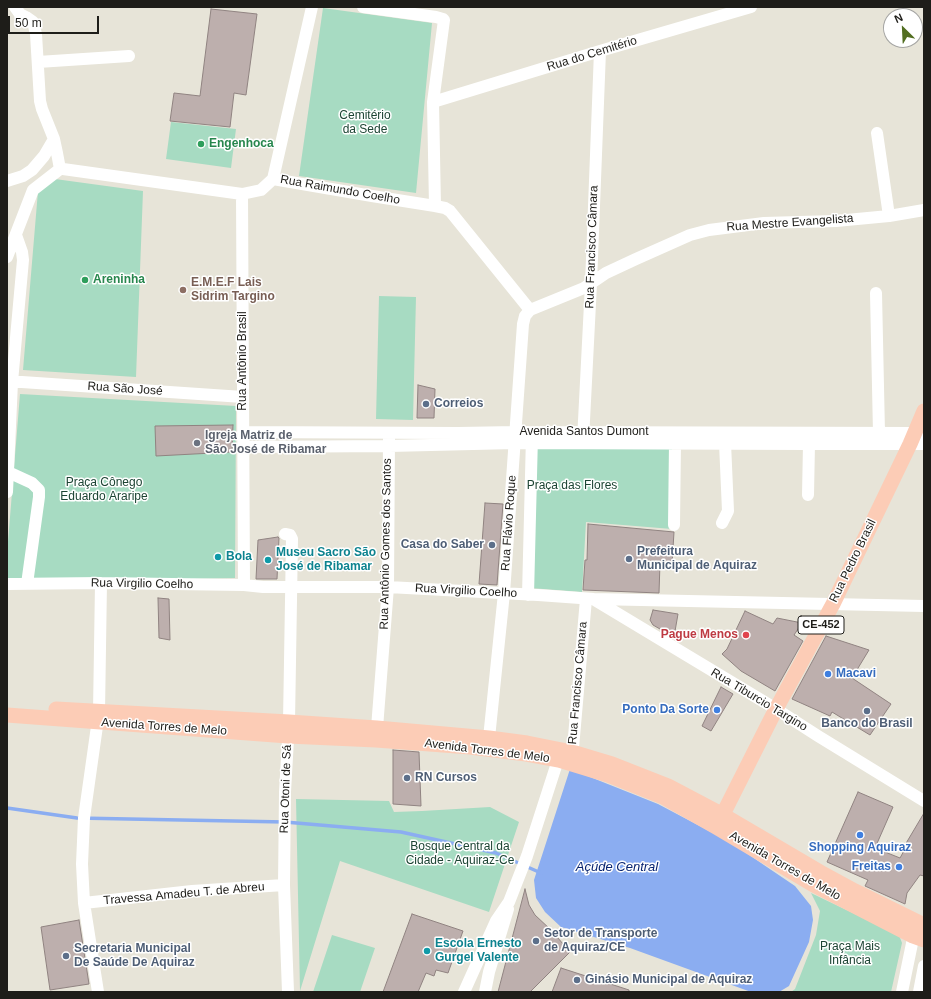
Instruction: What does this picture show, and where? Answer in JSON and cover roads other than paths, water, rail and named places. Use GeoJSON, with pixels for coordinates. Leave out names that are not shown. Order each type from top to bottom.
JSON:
{"type":"FeatureCollection","features":[{"type":"Feature","properties":{"kind":"main road","name":"Rua Pedro Brasil"},"geometry":{"type":"LineString","coordinates":[[720,821],[776,709],[833,604],[918,438],[924,412]]}},
{"type":"Feature","properties":{"kind":"main road","name":"Avenida Torres de Melo"},"geometry":{"type":"LineString","coordinates":[[7,706],[99,717]]}},
{"type":"Feature","properties":{"kind":"main road","name":"Avenida Torres de Melo"},"geometry":{"type":"LineString","coordinates":[[7,715],[99,717],[289,729],[376,740],[470,747],[526,754],[565,756],[612,764],[668,786],[720,821],[871,900],[919,931]]}},
{"type":"Feature","properties":{"kind":"main road","name":"Avenida Torres de Melo"},"geometry":{"type":"LineString","coordinates":[[289,729],[377,728],[489,738],[527,743],[565,756]]}},
{"type":"Feature","properties":{"kind":"street"},"geometry":{"type":"LineString","coordinates":[[7,257],[33,190],[60,169],[54,139],[42,109],[36,34],[33,22],[20,14],[15,7]]}},
{"type":"Feature","properties":{"kind":"street"},"geometry":{"type":"LineString","coordinates":[[273,179],[312,7]]}},
{"type":"Feature","properties":{"kind":"street"},"geometry":{"type":"LineString","coordinates":[[363,7],[436,17],[444,20],[433,102],[435,206]]}},
{"type":"Feature","properties":{"kind":"street","name":"Rua do Cemitério"},"geometry":{"type":"LineString","coordinates":[[433,102],[751,7]]}},
{"type":"Feature","properties":{"kind":"street","name":"Rua Francisco Câmara"},"geometry":{"type":"LineString","coordinates":[[584,438],[600,51]]}},
{"type":"Feature","properties":{"kind":"street"},"geometry":{"type":"LineString","coordinates":[[38,62],[130,56]]}},
{"type":"Feature","properties":{"kind":"street"},"geometry":{"type":"LineString","coordinates":[[877,133],[889,216]]}},
{"type":"Feature","properties":{"kind":"street"},"geometry":{"type":"LineString","coordinates":[[7,181],[23,176],[32,170],[44,156],[54,139]]}},
{"type":"Feature","properties":{"kind":"street","name":"Rua Raimundo Coelho"},"geometry":{"type":"LineString","coordinates":[[60,169],[242,194],[261,190],[273,179],[444,208],[450,211],[530,310]]}},
{"type":"Feature","properties":{"kind":"street","name":"Rua Antônio Brasil"},"geometry":{"type":"LineString","coordinates":[[242,194],[244,432]]}},
{"type":"Feature","properties":{"kind":"street","name":"Rua Mestre Evangelista"},"geometry":{"type":"LineString","coordinates":[[530,310],[576,292],[591,284],[606,273],[636,259],[690,235],[709,230],[764,223],[836,221],[889,216],[924,210]]}},
{"type":"Feature","properties":{"kind":"street"},"geometry":{"type":"LineString","coordinates":[[7,492],[9,382],[23,260],[16,235]]}},
{"type":"Feature","properties":{"kind":"street"},"geometry":{"type":"LineString","coordinates":[[876,293],[879,433]]}},
{"type":"Feature","properties":{"kind":"street","name":"Rua Flávio Roque"},"geometry":{"type":"LineString","coordinates":[[489,738],[504,593],[523,324],[525,316],[530,310]]}},
{"type":"Feature","properties":{"kind":"street","name":"Rua São José"},"geometry":{"type":"LineString","coordinates":[[9,382],[243,397]]}},
{"type":"Feature","properties":{"kind":"street"},"geometry":{"type":"LineString","coordinates":[[244,432],[244,585]]}},
{"type":"Feature","properties":{"kind":"street","name":"Avenida Santos Dumont"},"geometry":{"type":"LineString","coordinates":[[244,432],[389,432],[458,439]]}},
{"type":"Feature","properties":{"kind":"street"},"geometry":{"type":"LineString","coordinates":[[315,432],[315,446]]}},
{"type":"Feature","properties":{"kind":"street","name":"Rua Antônio Gomes dos Santos"},"geometry":{"type":"LineString","coordinates":[[377,728],[388,587],[389,432]]}},
{"type":"Feature","properties":{"kind":"street","name":"Avenida Santos Dumont"},"geometry":{"type":"LineString","coordinates":[[244,447],[388,446],[458,439],[516,437],[584,438],[879,433],[918,438]]}},
{"type":"Feature","properties":{"kind":"street","name":"Rua Flávio Roque"},"geometry":{"type":"LineString","coordinates":[[528,595],[531,438]]}},
{"type":"Feature","properties":{"kind":"street","name":"Avenida Santos Dumont"},"geometry":{"type":"LineString","coordinates":[[584,438],[675,444],[809,444],[918,438]]}},
{"type":"Feature","properties":{"kind":"street"},"geometry":{"type":"LineString","coordinates":[[674,525],[675,444]]}},
{"type":"Feature","properties":{"kind":"street"},"geometry":{"type":"LineString","coordinates":[[722,523],[728,511],[725,444]]}},
{"type":"Feature","properties":{"kind":"street"},"geometry":{"type":"LineString","coordinates":[[808,495],[809,444]]}},
{"type":"Feature","properties":{"kind":"street"},"geometry":{"type":"LineString","coordinates":[[8,472],[32,483],[39,490],[40,497],[27,584]]}},
{"type":"Feature","properties":{"kind":"street","name":"Rua Otoni de Sá"},"geometry":{"type":"LineString","coordinates":[[285,534],[290,535],[292,539],[289,729],[285,792],[284,885],[288,992]]}},
{"type":"Feature","properties":{"kind":"street"},"geometry":{"type":"LineString","coordinates":[[98,992],[84,903],[82,864],[84,818],[99,717],[101,583]]}},
{"type":"Feature","properties":{"kind":"street","name":"Rua Virgilio Coelho"},"geometry":{"type":"LineString","coordinates":[[7,584],[101,583],[291,587],[388,587],[590,599],[924,606]]}},
{"type":"Feature","properties":{"kind":"street","name":"Rua Francisco Câmara"},"geometry":{"type":"LineString","coordinates":[[509,902],[527,856],[557,762],[574,748],[590,599]]}},
{"type":"Feature","properties":{"kind":"street","name":"Rua Tiburcio Targino"},"geometry":{"type":"LineString","coordinates":[[590,599],[776,709],[924,801]]}},
{"type":"Feature","properties":{"kind":"street","name":"Travessa Amadeu T. de Abreu"},"geometry":{"type":"LineString","coordinates":[[84,903],[192,891],[284,885]]}},
{"type":"Feature","properties":{"kind":"street"},"geometry":{"type":"LineString","coordinates":[[464,992],[496,921],[509,902]]}},
{"type":"Feature","properties":{"kind":"street"},"geometry":{"type":"LineString","coordinates":[[485,992],[509,902]]}},
{"type":"Feature","properties":{"kind":"street"},"geometry":{"type":"LineString","coordinates":[[902,992],[919,931]]}},
{"type":"Feature","properties":{"kind":"street"},"geometry":{"type":"LineString","coordinates":[[919,992],[924,966]]}},
{"type":"Feature","properties":{"kind":"water","name":"Açúde Central"},"geometry":{"type":"Polygon","coordinates":[[[570,769],[658,804],[730,842],[795,886],[811,906],[813,920],[809,942],[789,986],[779,992],[751,992],[630,948],[561,927],[545,912],[536,898],[534,880],[570,769]]]}},
{"type":"Feature","properties":{"kind":"waterway"},"geometry":{"type":"LineString","coordinates":[[7,808],[77,818],[285,822],[401,832],[496,853],[541,873]]}},
{"type":"Feature","properties":{"kind":"place","name":"Engenhoca"},"geometry":{"type":"Point","coordinates":[201,144]}},
{"type":"Feature","properties":{"kind":"place","name":"Areninha"},"geometry":{"type":"Point","coordinates":[85,280]}},
{"type":"Feature","properties":{"kind":"place","name":"E.M.E.F Lais Sidrim Targino"},"geometry":{"type":"Point","coordinates":[183,290]}},
{"type":"Feature","properties":{"kind":"place","name":"Correios"},"geometry":{"type":"Point","coordinates":[426,404]}},
{"type":"Feature","properties":{"kind":"place","name":"Igreja Matriz de São José de Ribamar"},"geometry":{"type":"Point","coordinates":[197,443]}},
{"type":"Feature","properties":{"kind":"place","name":"Casa do Saber"},"geometry":{"type":"Point","coordinates":[492,545]}},
{"type":"Feature","properties":{"kind":"place","name":"Bola"},"geometry":{"type":"Point","coordinates":[218,557]}},
{"type":"Feature","properties":{"kind":"place","name":"Prefeitura Municipal de Aquiraz"},"geometry":{"type":"Point","coordinates":[629,559]}},
{"type":"Feature","properties":{"kind":"place","name":"Museu Sacro São José de Ribamar"},"geometry":{"type":"Point","coordinates":[268,560]}},
{"type":"Feature","properties":{"kind":"place","name":"Pague Menos"},"geometry":{"type":"Point","coordinates":[746,635]}},
{"type":"Feature","properties":{"kind":"place","name":"Macavi"},"geometry":{"type":"Point","coordinates":[828,674]}},
{"type":"Feature","properties":{"kind":"place","name":"Ponto Da Sorte"},"geometry":{"type":"Point","coordinates":[717,710]}},
{"type":"Feature","properties":{"kind":"place","name":"Banco do Brasil"},"geometry":{"type":"Point","coordinates":[867,711]}},
{"type":"Feature","properties":{"kind":"place","name":"RN Cursos"},"geometry":{"type":"Point","coordinates":[407,778]}},
{"type":"Feature","properties":{"kind":"place","name":"Shopping Aquiraz"},"geometry":{"type":"Point","coordinates":[860,835]}},
{"type":"Feature","properties":{"kind":"place","name":"Freitas"},"geometry":{"type":"Point","coordinates":[899,867]}},
{"type":"Feature","properties":{"kind":"place","name":"Setor de Transporte de Aquiraz/CE"},"geometry":{"type":"Point","coordinates":[536,941]}},
{"type":"Feature","properties":{"kind":"place","name":"Escola Ernesto Gurgel Valente"},"geometry":{"type":"Point","coordinates":[427,951]}},
{"type":"Feature","properties":{"kind":"place","name":"Secretaria Municipal De Saúde De Aquiraz"},"geometry":{"type":"Point","coordinates":[66,956]}},
{"type":"Feature","properties":{"kind":"place","name":"Ginásio Municipal de Aquiraz"},"geometry":{"type":"Point","coordinates":[577,980]}},
{"type":"Feature","properties":{"kind":"park label","name":"Cemitério da Sede"},"geometry":{"type":"Point","coordinates":[365,123]}},
{"type":"Feature","properties":{"kind":"park label","name":"Praça das Flores"},"geometry":{"type":"Point","coordinates":[572,486]}},
{"type":"Feature","properties":{"kind":"park label","name":"Praça Cônego Eduardo Araripe"},"geometry":{"type":"Point","coordinates":[104,490]}},
{"type":"Feature","properties":{"kind":"park label","name":"Bosque Central da Cidade - Aquiraz-Ce"},"geometry":{"type":"Point","coordinates":[460,854]}},
{"type":"Feature","properties":{"kind":"park label","name":"Praça Mais Infância"},"geometry":{"type":"Point","coordinates":[850,954]}}]}
